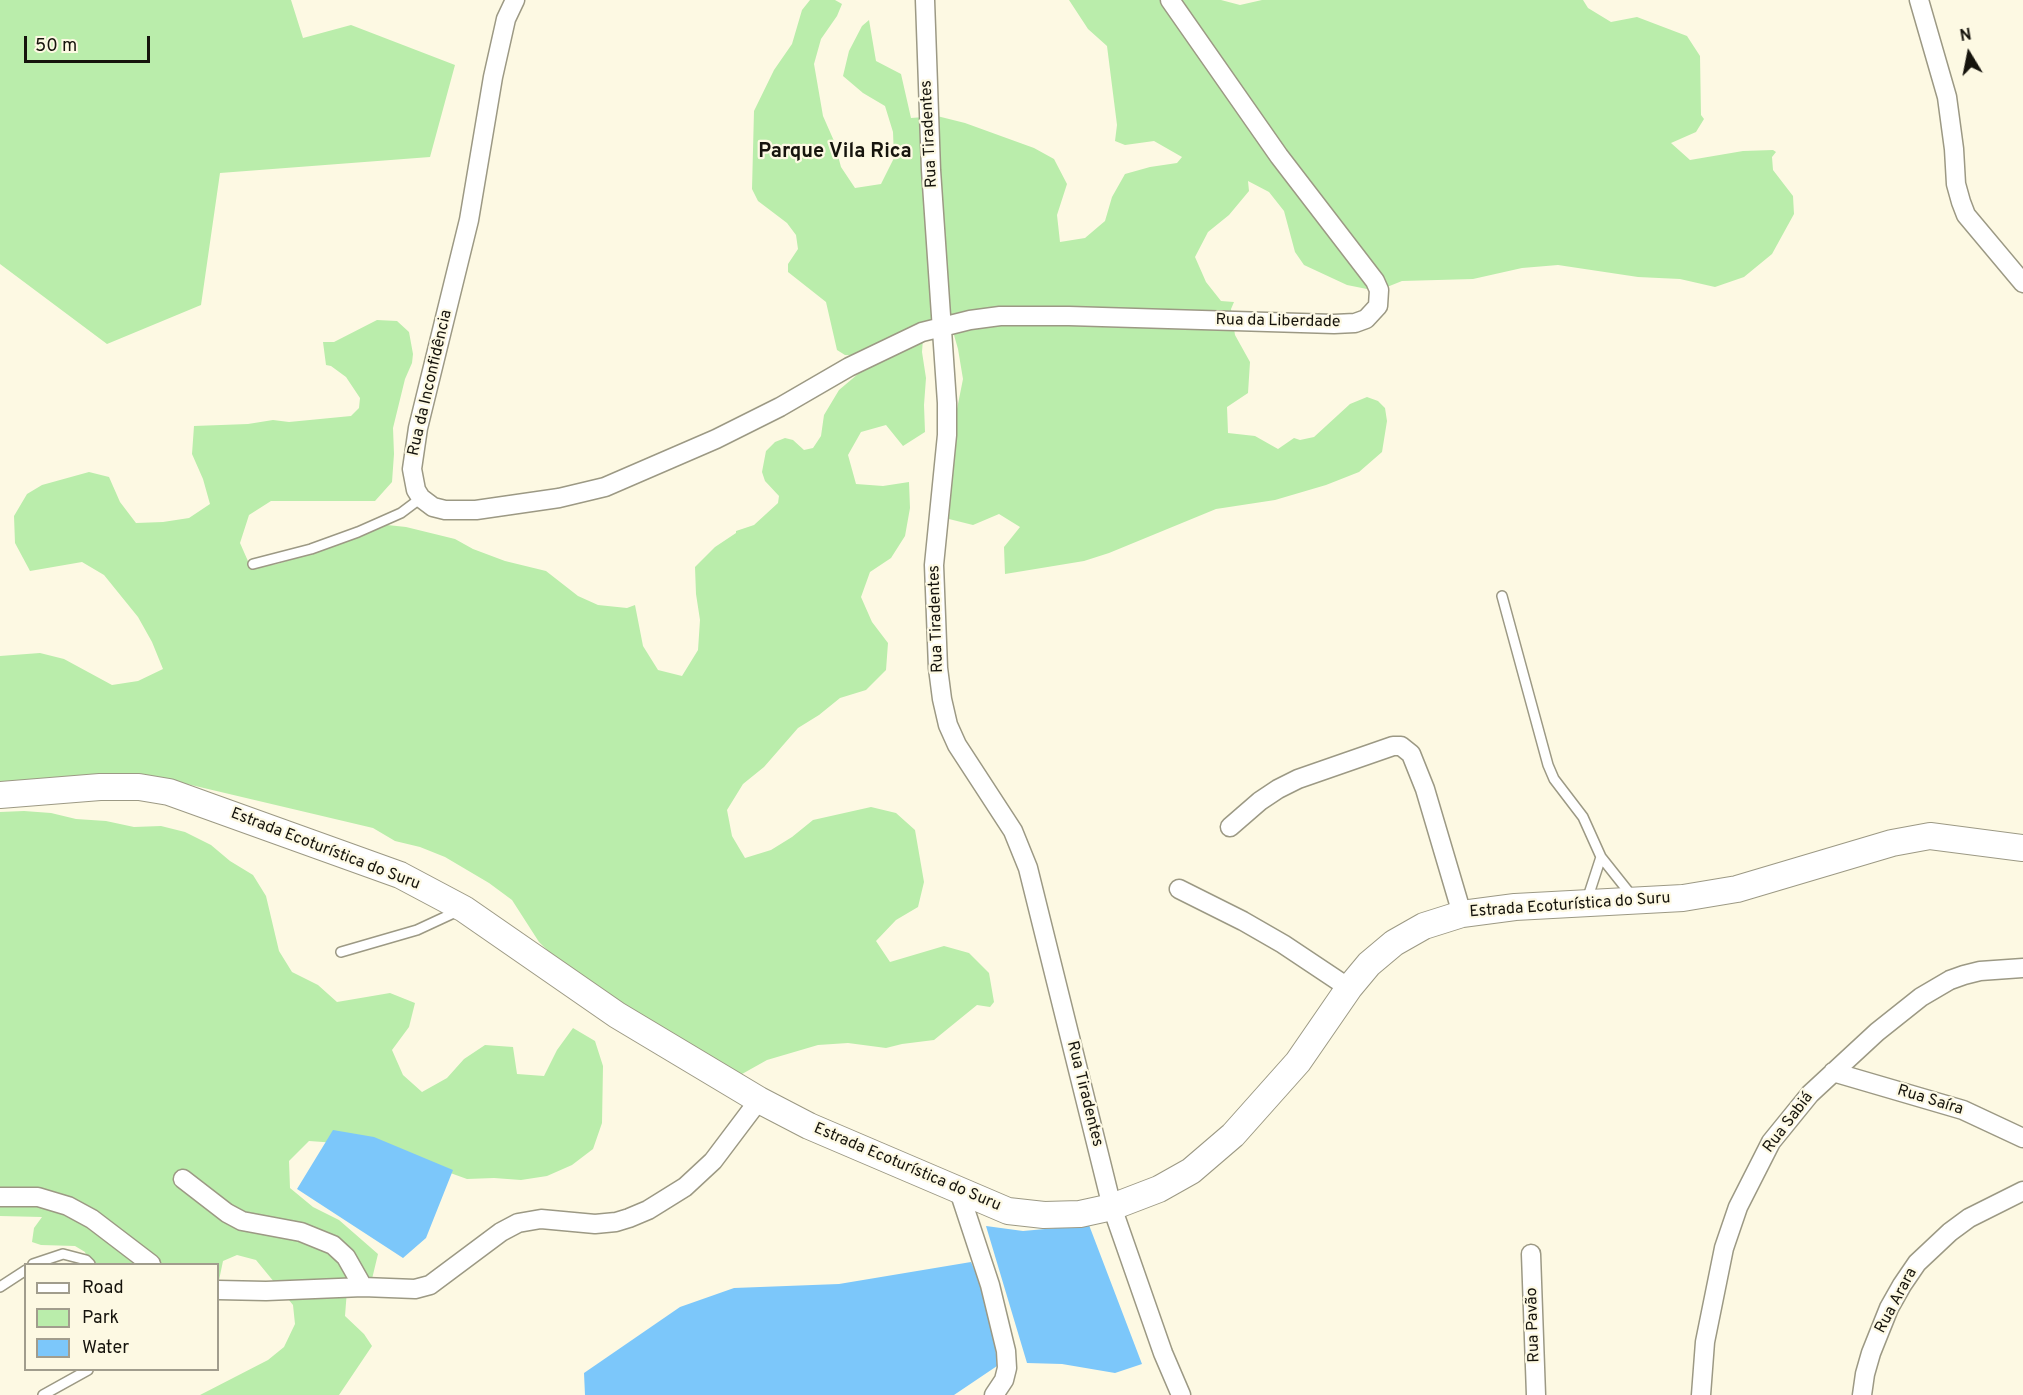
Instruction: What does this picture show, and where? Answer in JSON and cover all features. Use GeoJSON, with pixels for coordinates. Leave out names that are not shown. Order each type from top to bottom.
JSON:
{"type":"FeatureCollection","features":[{"type":"Feature","properties":{"kind":"main road","name":"Estrada Ecoturística do Suru"},"geometry":{"type":"LineString","coordinates":[[0,795],[140,787],[169,792],[400,875],[464,909],[617,1015],[759,1100],[809,1126],[1008,1211],[1044,1215],[1080,1214],[1112,1207],[1159,1189],[1191,1171],[1233,1136],[1298,1062],[1349,988],[1369,964],[1394,943],[1424,926],[1462,914],[1515,907],[1683,898],[1737,889],[1892,843],[1930,836],[2023,848]]}},
{"type":"Feature","properties":{"kind":"street","name":"Rua da Inconfidência"},"geometry":{"type":"LineString","coordinates":[[422,498],[416,490],[412,477],[418,428],[469,220],[493,77],[506,19],[514,0]]}},
{"type":"Feature","properties":{"kind":"street","name":"Rua Tiradentes"},"geometry":{"type":"LineString","coordinates":[[925,0],[931,170],[946,379],[946,435],[934,575],[938,668],[942,699],[948,725],[957,744],[1012,831],[1028,868],[1112,1207],[1163,1353],[1181,1395]]}},
{"type":"Feature","properties":{"kind":"street","name":"Rua da Liberdade"},"geometry":{"type":"LineString","coordinates":[[941,326],[970,320],[1019,316],[1334,324],[1355,323],[1374,313],[1380,297],[1376,281],[1279,156],[1170,0]]}},
{"type":"Feature","properties":{"kind":"street"},"geometry":{"type":"LineString","coordinates":[[1919,0],[1947,96],[1956,184],[1961,202],[1966,215],[2023,283]]}},
{"type":"Feature","properties":{"kind":"street"},"geometry":{"type":"LineString","coordinates":[[422,498],[433,507],[445,510],[476,510],[559,498],[605,487],[716,439],[780,407],[849,367],[922,332],[941,326]]}},
{"type":"Feature","properties":{"kind":"street"},"geometry":{"type":"LineString","coordinates":[[1230,827],[1260,801],[1298,779],[1383,749],[1401,746],[1412,754],[1425,789],[1462,914]]}},
{"type":"Feature","properties":{"kind":"street"},"geometry":{"type":"LineString","coordinates":[[1179,889],[1284,944],[1349,988]]}},
{"type":"Feature","properties":{"kind":"street","name":"Rua Sabiá"},"geometry":{"type":"LineString","coordinates":[[1701,1395],[1705,1342],[1724,1248],[1738,1208],[1771,1142],[1810,1094],[1904,1010],[1950,980],[1980,971],[2023,968]]}},
{"type":"Feature","properties":{"kind":"street","name":"Rua Saíra"},"geometry":{"type":"LineString","coordinates":[[1833,1072],[1964,1110],[2023,1138]]}},
{"type":"Feature","properties":{"kind":"street"},"geometry":{"type":"LineString","coordinates":[[219,1290],[266,1291],[363,1287],[416,1289],[430,1285],[501,1232],[518,1223],[530,1219],[595,1224],[616,1222],[648,1210],[685,1187],[713,1161],[759,1100]]}},
{"type":"Feature","properties":{"kind":"street"},"geometry":{"type":"LineString","coordinates":[[183,1179],[227,1213],[242,1221],[301,1232],[333,1245],[346,1257],[363,1287]]}},
{"type":"Feature","properties":{"kind":"street"},"geometry":{"type":"LineString","coordinates":[[959,1191],[990,1286],[1006,1351],[1005,1380],[994,1395]]}},
{"type":"Feature","properties":{"kind":"street","name":"Rua Arara"},"geometry":{"type":"LineString","coordinates":[[1862,1395],[1864,1374],[1870,1353],[1889,1308],[1917,1263],[1950,1232],[1969,1218],[2023,1191]]}},
{"type":"Feature","properties":{"kind":"street"},"geometry":{"type":"LineString","coordinates":[[0,1197],[38,1197],[68,1206],[92,1219],[150,1263]]}},
{"type":"Feature","properties":{"kind":"street","name":"Rua Pavão"},"geometry":{"type":"LineString","coordinates":[[1531,1254],[1536,1395]]}},
{"type":"Feature","properties":{"kind":"lane"},"geometry":{"type":"LineString","coordinates":[[253,564],[310,549],[358,532],[401,513],[422,498]]}},
{"type":"Feature","properties":{"kind":"lane"},"geometry":{"type":"LineString","coordinates":[[1502,596],[1548,765],[1554,779],[1583,817],[1601,857],[1636,900]]}},
{"type":"Feature","properties":{"kind":"lane"},"geometry":{"type":"LineString","coordinates":[[1586,903],[1601,857]]}},
{"type":"Feature","properties":{"kind":"lane"},"geometry":{"type":"LineString","coordinates":[[341,952],[417,930],[464,909]]}},
{"type":"Feature","properties":{"kind":"lane"},"geometry":{"type":"LineString","coordinates":[[36,1263],[63,1254],[86,1260],[89,1263]]}},
{"type":"Feature","properties":{"kind":"lane"},"geometry":{"type":"LineString","coordinates":[[0,1287],[24,1271]]}},
{"type":"Feature","properties":{"kind":"lane"},"geometry":{"type":"LineString","coordinates":[[43,1395],[86,1371]]}},
{"type":"Feature","properties":{"kind":"green space"},"geometry":{"type":"Polygon","coordinates":[[[0,0],[291,0],[303,38],[351,25],[455,65],[430,157],[220,173],[201,305],[107,344],[0,264],[0,0]]]}},
{"type":"Feature","properties":{"kind":"green space"},"geometry":{"type":"Polygon","coordinates":[[[810,0],[835,0],[842,4],[837,16],[821,39],[814,64],[823,116],[834,141],[841,167],[855,188],[881,184],[894,158],[893,132],[885,106],[863,93],[843,76],[849,51],[862,26],[869,20],[876,61],[901,74],[911,118],[937,116],[965,123],[1034,148],[1054,159],[1067,184],[1057,215],[1060,242],[1085,238],[1105,221],[1112,197],[1125,174],[1177,163],[1182,157],[1154,141],[1125,145],[1115,141],[1117,125],[1107,46],[1088,29],[1069,0],[1221,0],[1240,5],[1262,0],[1583,0],[1588,8],[1611,22],[1637,17],[1687,36],[1700,56],[1701,115],[1704,119],[1696,132],[1671,143],[1690,160],[1743,151],[1773,150],[1776,152],[1772,157],[1773,170],[1793,196],[1794,214],[1772,254],[1744,277],[1715,287],[1680,279],[1638,277],[1558,265],[1522,268],[1473,279],[1402,281],[1377,291],[1347,285],[1304,265],[1295,252],[1284,211],[1269,192],[1248,181],[1249,191],[1229,215],[1208,232],[1195,257],[1206,282],[1221,301],[1234,302],[1231,309],[1235,335],[1250,362],[1248,393],[1227,407],[1228,433],[1255,436],[1278,449],[1294,438],[1300,440],[1314,437],[1350,404],[1367,397],[1378,401],[1385,408],[1387,421],[1382,452],[1359,472],[1326,485],[1275,500],[1216,509],[1084,561],[1005,574],[1004,547],[1020,527],[999,514],[973,525],[949,519],[952,434],[963,379],[950,321],[924,325],[922,352],[926,378],[925,432],[903,446],[886,425],[861,432],[848,455],[856,484],[883,486],[909,482],[910,508],[905,536],[891,558],[870,572],[861,597],[872,622],[888,643],[886,670],[866,690],[840,698],[798,728],[764,767],[743,784],[727,810],[732,836],[745,858],[771,850],[813,820],[871,807],[896,813],[915,830],[924,882],[918,907],[896,920],[876,941],[890,962],[944,946],[969,953],[989,973],[994,1002],[990,1007],[977,1005],[934,1040],[886,1048],[848,1043],[818,1045],[767,1060],[742,1074],[715,1072],[559,962],[539,942],[512,900],[489,883],[445,857],[420,847],[395,841],[373,828],[170,780],[30,786],[0,782],[0,656],[40,653],[64,659],[112,685],[138,681],[163,669],[138,617],[104,575],[82,562],[30,571],[15,543],[14,516],[27,494],[42,485],[89,472],[109,477],[120,502],[136,523],[189,518],[210,504],[203,479],[192,454],[194,426],[248,424],[273,420],[289,422],[351,416],[359,408],[360,398],[346,377],[326,365],[323,342],[334,342],[377,320],[397,321],[409,332],[413,354],[393,428],[392,482],[375,501],[271,501],[249,515],[240,543],[251,568],[277,564],[303,556],[328,543],[378,524],[406,527],[455,539],[473,549],[505,561],[546,571],[578,596],[598,605],[627,608],[635,605],[643,646],[658,670],[682,676],[698,650],[700,620],[695,567],[715,547],[736,531],[754,525],[778,503],[779,496],[765,481],[762,472],[766,451],[775,442],[785,438],[793,440],[804,450],[813,448],[821,436],[824,415],[839,390],[871,363],[867,356],[845,355],[837,350],[826,302],[788,272],[788,264],[798,249],[796,235],[787,223],[758,201],[752,189],[754,111],[774,70],[792,44],[802,10],[810,0]]]}},
{"type":"Feature","properties":{"kind":"green space"},"geometry":{"type":"Polygon","coordinates":[[[0,812],[51,813],[134,827],[161,826],[185,832],[211,845],[230,861],[253,875],[266,896],[279,951],[292,972],[318,985],[337,1002],[390,993],[415,1003],[409,1027],[392,1050],[403,1075],[422,1092],[447,1078],[464,1059],[485,1045],[513,1047],[517,1074],[544,1076],[557,1050],[573,1028],[595,1041],[603,1066],[602,1123],[593,1149],[572,1165],[547,1176],[521,1180],[467,1179],[442,1170],[337,1143],[309,1141],[289,1161],[290,1188],[313,1207],[339,1220],[378,1254],[372,1279],[347,1290],[345,1316],[364,1334],[372,1346],[339,1395],[200,1395],[268,1360],[284,1347],[295,1324],[293,1305],[256,1260],[237,1255],[223,1261],[219,1280],[219,1263],[89,1263],[85,1252],[75,1246],[41,1245],[32,1242],[34,1228],[42,1217],[0,1216],[0,812]]]}},
{"type":"Feature","properties":{"kind":"water"},"geometry":{"type":"Polygon","coordinates":[[[333,1130],[374,1137],[453,1170],[426,1238],[403,1258],[297,1189],[333,1130]]]}},
{"type":"Feature","properties":{"kind":"water"},"geometry":{"type":"Polygon","coordinates":[[[1089,1225],[1142,1364],[1115,1373],[1062,1364],[1027,1363],[986,1226],[1023,1231],[1089,1225]]]}},
{"type":"Feature","properties":{"kind":"water"},"geometry":{"type":"Polygon","coordinates":[[[971,1262],[992,1310],[997,1366],[954,1395],[585,1395],[584,1373],[680,1307],[734,1288],[839,1284],[971,1262]]]}},
{"type":"Feature","properties":{"kind":"district","name":"Parque Vila Rica"},"geometry":{"type":"Point","coordinates":[835,153]}}]}
